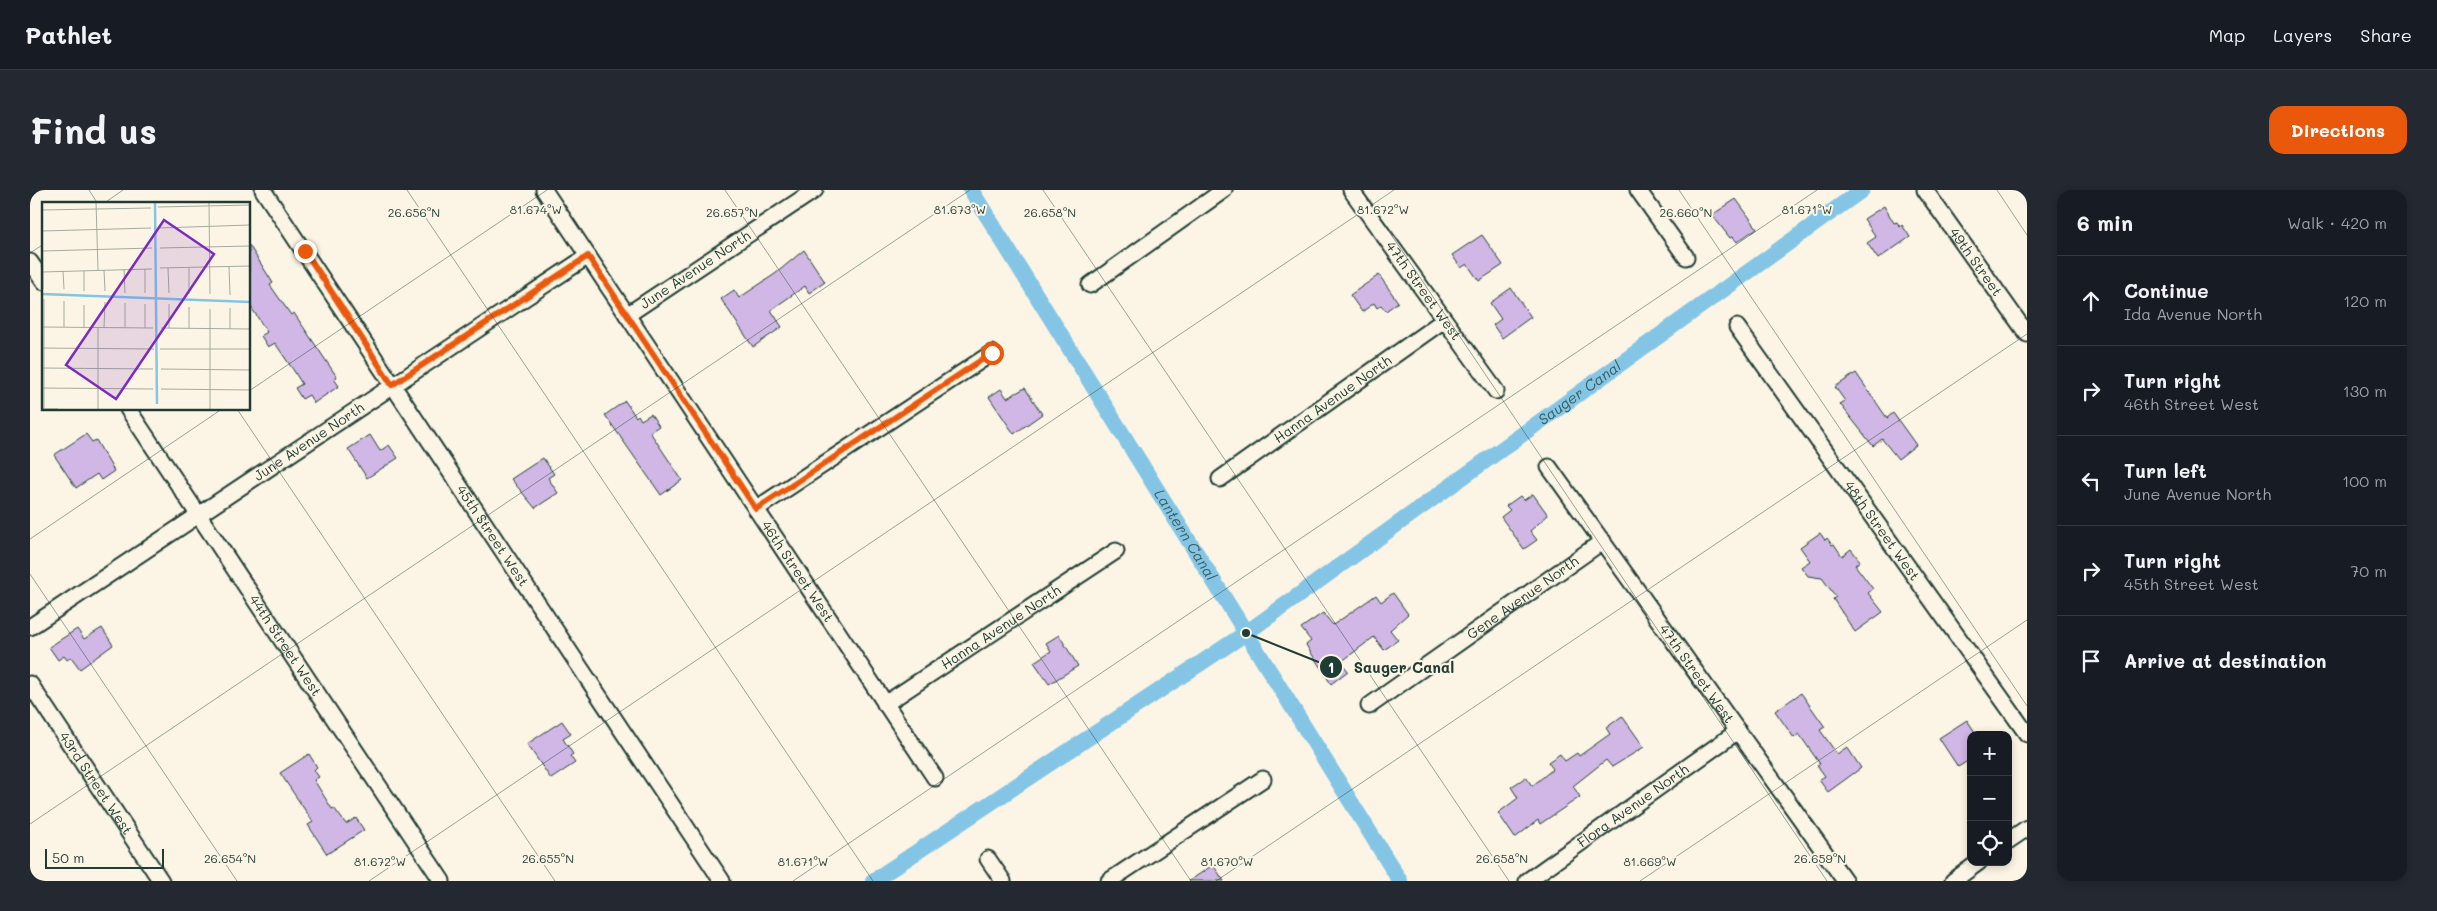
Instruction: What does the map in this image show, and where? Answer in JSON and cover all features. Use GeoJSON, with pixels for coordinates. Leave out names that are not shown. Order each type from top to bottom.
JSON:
{"type":"FeatureCollection","features":[{"type":"Feature","properties":{"kind":"street","name":"45th Street West"},"geometry":{"type":"LineString","coordinates":[[263,190],[722,881]]}},
{"type":"Feature","properties":{"kind":"street","name":"46th Street West"},"geometry":{"type":"LineString","coordinates":[[544,190],[935,778]]}},
{"type":"Feature","properties":{"kind":"street","name":"June Avenue North"},"geometry":{"type":"LineString","coordinates":[[627,315],[814,190]]}},
{"type":"Feature","properties":{"kind":"street"},"geometry":{"type":"LineString","coordinates":[[1090,285],[1224,190]]}},
{"type":"Feature","properties":{"kind":"street","name":"47th Street West"},"geometry":{"type":"LineString","coordinates":[[1351,190],[1496,391]]}},
{"type":"Feature","properties":{"kind":"street"},"geometry":{"type":"LineString","coordinates":[[1638,190],[1686,256]]}},
{"type":"Feature","properties":{"kind":"street","name":"49th Street"},"geometry":{"type":"LineString","coordinates":[[1925,190],[2027,334]]}},
{"type":"Feature","properties":{"kind":"street","name":"June Avenue North"},"geometry":{"type":"LineString","coordinates":[[30,627],[588,256]]}},
{"type":"Feature","properties":{"kind":"street"},"geometry":{"type":"LineString","coordinates":[[30,262],[42,279]]}},
{"type":"Feature","properties":{"kind":"street","name":"Hanna Avenue North"},"geometry":{"type":"LineString","coordinates":[[1220,479],[1444,320]]}},
{"type":"Feature","properties":{"kind":"street","name":"48th Street West"},"geometry":{"type":"LineString","coordinates":[[1737,327],[2027,734]]}},
{"type":"Feature","properties":{"kind":"street"},"geometry":{"type":"LineString","coordinates":[[756,509],[992,353]]}},
{"type":"Feature","properties":{"kind":"street","name":"44th Street West"},"geometry":{"type":"LineString","coordinates":[[129,410],[442,881]]}},
{"type":"Feature","properties":{"kind":"street","name":"47th Street West"},"geometry":{"type":"LineString","coordinates":[[1549,466],[1845,881]]}},
{"type":"Feature","properties":{"kind":"street","name":"Gene Avenue North"},"geometry":{"type":"LineString","coordinates":[[1369,706],[1603,541]]}},
{"type":"Feature","properties":{"kind":"street","name":"Hanna Avenue North"},"geometry":{"type":"LineString","coordinates":[[885,704],[1116,551]]}},
{"type":"Feature","properties":{"kind":"street","name":"43rd Street West"},"geometry":{"type":"LineString","coordinates":[[30,684],[161,881]]}},
{"type":"Feature","properties":{"kind":"street","name":"Flora Avenue North"},"geometry":{"type":"LineString","coordinates":[[1528,881],[1738,731]]}},
{"type":"Feature","properties":{"kind":"street"},"geometry":{"type":"LineString","coordinates":[[1109,881],[1263,779]]}},
{"type":"Feature","properties":{"kind":"street"},"geometry":{"type":"LineString","coordinates":[[2012,839],[2027,828]]}},
{"type":"Feature","properties":{"kind":"street"},"geometry":{"type":"LineString","coordinates":[[988,859],[1003,881]]}},
{"type":"Feature","properties":{"kind":"street"},"geometry":{"type":"LineString","coordinates":[[1953,881],[1974,866]]}},
{"type":"Feature","properties":{"kind":"building"},"geometry":{"type":"Polygon","coordinates":[[[1736,199],[1757,228],[1737,242],[1733,237],[1730,238],[1712,215],[1736,199]]]}},
{"type":"Feature","properties":{"kind":"building"},"geometry":{"type":"Polygon","coordinates":[[[1884,206],[1894,223],[1897,222],[1900,227],[1902,225],[1910,237],[1878,259],[1867,243],[1876,237],[1864,219],[1884,206]]]}},
{"type":"Feature","properties":{"kind":"building"},"geometry":{"type":"Polygon","coordinates":[[[1482,235],[1503,265],[1479,281],[1467,264],[1461,268],[1452,255],[1482,235]]]}},
{"type":"Feature","properties":{"kind":"building"},"geometry":{"type":"Polygon","coordinates":[[[250,247],[273,283],[270,285],[291,315],[294,313],[337,377],[334,379],[339,386],[314,403],[309,395],[302,399],[295,388],[302,384],[294,371],[275,343],[268,347],[261,336],[267,332],[250,306],[250,247]]]}},
{"type":"Feature","properties":{"kind":"building"},"geometry":{"type":"Polygon","coordinates":[[[804,250],[825,282],[809,293],[805,286],[771,310],[782,327],[753,347],[721,299],[734,290],[739,298],[775,274],[804,250]]]}},
{"type":"Feature","properties":{"kind":"building"},"geometry":{"type":"Polygon","coordinates":[[[1379,275],[1398,302],[1386,311],[1381,305],[1377,308],[1374,303],[1362,312],[1350,295],[1379,275]]]}},
{"type":"Feature","properties":{"kind":"building"},"geometry":{"type":"Polygon","coordinates":[[[1511,288],[1531,317],[1502,338],[1493,325],[1501,319],[1490,303],[1511,288]]]}},
{"type":"Feature","properties":{"kind":"building"},"geometry":{"type":"Polygon","coordinates":[[[1856,373],[1887,418],[1893,413],[1916,445],[1898,459],[1882,439],[1873,446],[1840,404],[1845,401],[1835,387],[1856,373]]]}},
{"type":"Feature","properties":{"kind":"building"},"geometry":{"type":"Polygon","coordinates":[[[1025,388],[1042,414],[1014,434],[989,397],[1001,389],[1007,398],[1025,388]]]}},
{"type":"Feature","properties":{"kind":"building"},"geometry":{"type":"Polygon","coordinates":[[[625,401],[636,417],[638,415],[641,420],[651,414],[659,426],[650,432],[682,480],[661,495],[605,415],[625,401]]]}},
{"type":"Feature","properties":{"kind":"building"},"geometry":{"type":"Polygon","coordinates":[[[86,434],[92,442],[96,440],[114,471],[101,480],[97,474],[76,488],[54,455],[86,434]]]}},
{"type":"Feature","properties":{"kind":"building"},"geometry":{"type":"Polygon","coordinates":[[[370,435],[380,451],[389,445],[398,458],[367,478],[348,449],[370,435]]]}},
{"type":"Feature","properties":{"kind":"building"},"geometry":{"type":"Polygon","coordinates":[[[543,458],[554,474],[548,478],[558,493],[535,508],[511,479],[543,458]]]}},
{"type":"Feature","properties":{"kind":"building"},"geometry":{"type":"Polygon","coordinates":[[[1533,494],[1548,515],[1530,531],[1537,540],[1524,549],[1501,517],[1510,510],[1506,506],[1520,496],[1524,500],[1533,494]]]}},
{"type":"Feature","properties":{"kind":"building"},"geometry":{"type":"Polygon","coordinates":[[[1820,533],[1825,540],[1827,538],[1832,545],[1834,544],[1842,556],[1851,549],[1860,561],[1855,565],[1873,589],[1868,593],[1883,612],[1855,632],[1833,599],[1836,597],[1822,578],[1808,576],[1801,567],[1810,561],[1800,547],[1820,533]]]}},
{"type":"Feature","properties":{"kind":"building"},"geometry":{"type":"Polygon","coordinates":[[[1393,593],[1408,614],[1390,630],[1398,640],[1384,650],[1374,637],[1341,662],[1348,671],[1331,684],[1306,645],[1311,641],[1301,628],[1323,613],[1333,625],[1376,595],[1381,602],[1393,593]]]}},
{"type":"Feature","properties":{"kind":"building"},"geometry":{"type":"Polygon","coordinates":[[[102,628],[113,645],[80,669],[71,657],[67,660],[64,656],[58,660],[49,647],[77,629],[84,639],[102,628]]]}},
{"type":"Feature","properties":{"kind":"building"},"geometry":{"type":"Polygon","coordinates":[[[1059,635],[1078,666],[1049,684],[1034,662],[1051,651],[1046,643],[1059,635]]]}},
{"type":"Feature","properties":{"kind":"building"},"geometry":{"type":"Polygon","coordinates":[[[1801,693],[1825,727],[1820,730],[1837,754],[1847,747],[1861,768],[1828,792],[1819,780],[1825,776],[1817,765],[1820,764],[1799,734],[1794,738],[1775,711],[1801,693]]]}},
{"type":"Feature","properties":{"kind":"building"},"geometry":{"type":"Polygon","coordinates":[[[1622,716],[1644,747],[1612,767],[1606,760],[1573,786],[1580,797],[1540,824],[1538,820],[1515,838],[1498,813],[1518,798],[1511,787],[1526,777],[1532,786],[1553,769],[1548,762],[1560,754],[1565,761],[1577,753],[1579,756],[1610,734],[1606,728],[1622,716]]]}},
{"type":"Feature","properties":{"kind":"building"},"geometry":{"type":"Polygon","coordinates":[[[1967,720],[1974,731],[1967,731],[1967,761],[1958,767],[1939,738],[1967,720]]]}},
{"type":"Feature","properties":{"kind":"building"},"geometry":{"type":"Polygon","coordinates":[[[562,721],[571,734],[563,739],[573,754],[570,756],[575,763],[551,779],[527,744],[562,721]]]}},
{"type":"Feature","properties":{"kind":"building"},"geometry":{"type":"Polygon","coordinates":[[[309,754],[317,767],[314,770],[319,777],[314,780],[332,809],[334,808],[346,824],[356,818],[364,830],[327,854],[308,825],[313,822],[280,773],[309,754]]]}},
{"type":"Feature","properties":{"kind":"building"},"geometry":{"type":"Polygon","coordinates":[[[1213,865],[1224,881],[1189,881],[1213,865]]]}},
{"type":"Feature","properties":{"kind":"waterway","name":"Lantern Canal"},"geometry":{"type":"LineString","coordinates":[[971,190],[1400,881]]}},
{"type":"Feature","properties":{"kind":"waterway","name":"Sauger Canal"},"geometry":{"type":"LineString","coordinates":[[873,881],[1246,633],[1862,190]]}},
{"type":"Feature","properties":{"kind":"place","name":"Sauger Canal"},"geometry":{"type":"Point","coordinates":[1246,633]}},
{"type":"Feature","properties":{"kind":"route"},"geometry":{"type":"LineString","coordinates":[[305,251],[392,385],[588,256],[756,509],[992,353]]}}]}
